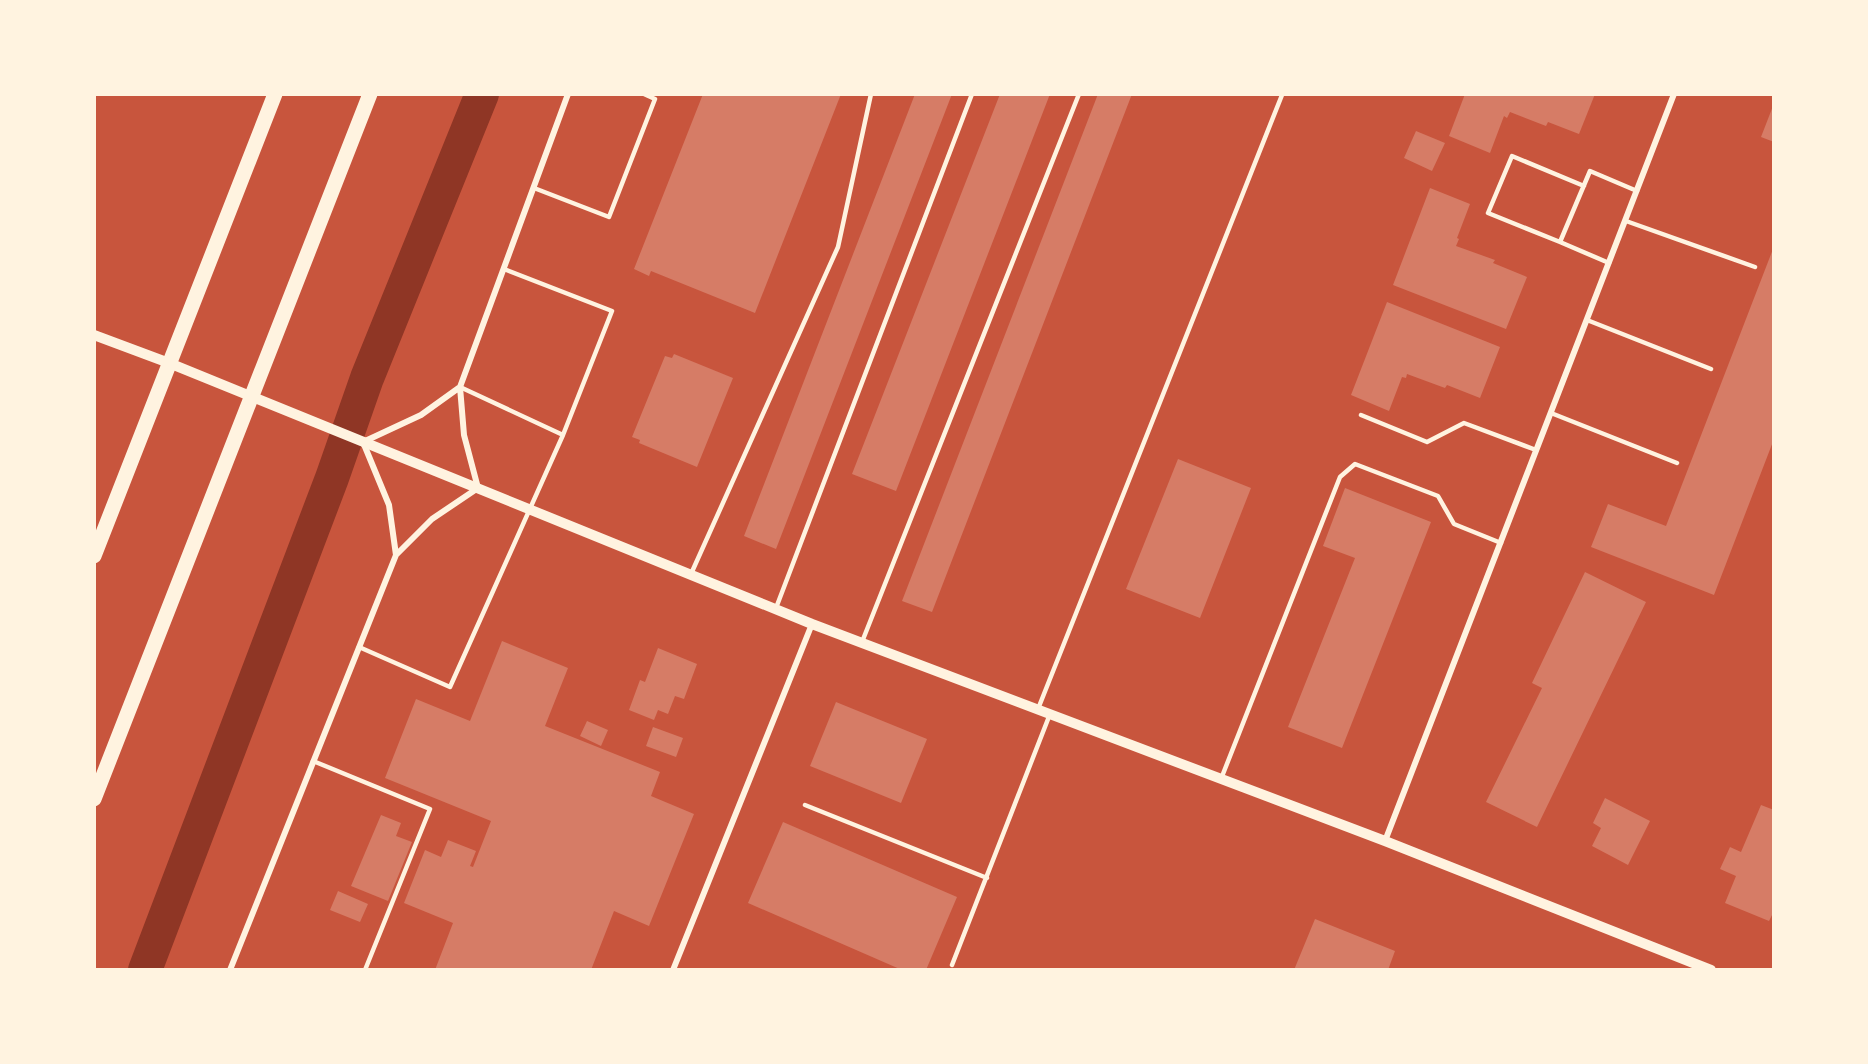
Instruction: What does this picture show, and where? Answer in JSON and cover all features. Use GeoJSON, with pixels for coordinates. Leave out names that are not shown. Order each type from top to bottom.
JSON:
{"type":"FeatureCollection","features":[{"type":"Feature","properties":{"kind":"main road"},"geometry":{"type":"LineString","coordinates":[[94,556],[275,94]]}},
{"type":"Feature","properties":{"kind":"main road"},"geometry":{"type":"LineString","coordinates":[[94,799],[370,94]]}},
{"type":"Feature","properties":{"kind":"street"},"geometry":{"type":"LineString","coordinates":[[478,488],[465,435],[460,387],[568,94]]}},
{"type":"Feature","properties":{"kind":"street"},"geometry":{"type":"LineString","coordinates":[[1385,841],[1674,94]]}},
{"type":"Feature","properties":{"kind":"street"},"geometry":{"type":"LineString","coordinates":[[94,335],[170,363],[812,624],[1385,841],[1712,969]]}},
{"type":"Feature","properties":{"kind":"street"},"geometry":{"type":"LineString","coordinates":[[363,442],[421,415],[460,387]]}},
{"type":"Feature","properties":{"kind":"street"},"geometry":{"type":"LineString","coordinates":[[363,442],[389,505],[396,555]]}},
{"type":"Feature","properties":{"kind":"street"},"geometry":{"type":"LineString","coordinates":[[230,969],[396,555],[432,519],[478,488]]}},
{"type":"Feature","properties":{"kind":"street"},"geometry":{"type":"LineString","coordinates":[[673,969],[812,624]]}},
{"type":"Feature","properties":{"kind":"lane"},"geometry":{"type":"LineString","coordinates":[[534,188],[609,217],[656,97],[644,94]]}},
{"type":"Feature","properties":{"kind":"lane"},"geometry":{"type":"LineString","coordinates":[[691,574],[838,247],[871,94]]}},
{"type":"Feature","properties":{"kind":"lane"},"geometry":{"type":"LineString","coordinates":[[775,609],[972,94]]}},
{"type":"Feature","properties":{"kind":"lane"},"geometry":{"type":"LineString","coordinates":[[862,642],[1079,94]]}},
{"type":"Feature","properties":{"kind":"lane"},"geometry":{"type":"LineString","coordinates":[[1038,710],[1282,95]]}},
{"type":"Feature","properties":{"kind":"lane"},"geometry":{"type":"LineString","coordinates":[[1584,186],[1512,156],[1488,213],[1609,263]]}},
{"type":"Feature","properties":{"kind":"lane"},"geometry":{"type":"LineString","coordinates":[[1560,242],[1590,171],[1637,191]]}},
{"type":"Feature","properties":{"kind":"lane"},"geometry":{"type":"LineString","coordinates":[[1626,221],[1755,267]]}},
{"type":"Feature","properties":{"kind":"lane"},"geometry":{"type":"LineString","coordinates":[[359,647],[450,687],[564,435],[612,311],[504,269]]}},
{"type":"Feature","properties":{"kind":"lane"},"geometry":{"type":"LineString","coordinates":[[1587,320],[1712,369]]}},
{"type":"Feature","properties":{"kind":"lane"},"geometry":{"type":"LineString","coordinates":[[460,387],[564,435]]}},
{"type":"Feature","properties":{"kind":"lane"},"geometry":{"type":"LineString","coordinates":[[1551,412],[1677,463]]}},
{"type":"Feature","properties":{"kind":"lane"},"geometry":{"type":"LineString","coordinates":[[1361,415],[1427,442],[1464,423],[1536,450]]}},
{"type":"Feature","properties":{"kind":"lane"},"geometry":{"type":"LineString","coordinates":[[1221,779],[1340,477],[1355,464],[1438,496],[1454,524],[1501,543]]}},
{"type":"Feature","properties":{"kind":"lane"},"geometry":{"type":"LineString","coordinates":[[952,965],[1050,714]]}},
{"type":"Feature","properties":{"kind":"lane"},"geometry":{"type":"LineString","coordinates":[[313,761],[430,808],[365,969]]}},
{"type":"Feature","properties":{"kind":"lane"},"geometry":{"type":"LineString","coordinates":[[805,805],[987,878]]}},
{"type":"Feature","properties":{"kind":"building"},"geometry":{"type":"Polygon","coordinates":[[[703,94],[841,94],[755,313],[651,271],[649,276],[634,269],[703,94]]]}},
{"type":"Feature","properties":{"kind":"building"},"geometry":{"type":"Polygon","coordinates":[[[915,94],[952,94],[776,549],[744,536],[915,94]]]}},
{"type":"Feature","properties":{"kind":"building"},"geometry":{"type":"Polygon","coordinates":[[[1000,94],[1050,94],[896,491],[852,474],[1000,94]]]}},
{"type":"Feature","properties":{"kind":"building"},"geometry":{"type":"Polygon","coordinates":[[[1098,94],[1132,94],[932,612],[902,601],[1098,94]]]}},
{"type":"Feature","properties":{"kind":"building"},"geometry":{"type":"Polygon","coordinates":[[[1465,94],[1595,94],[1579,134],[1548,122],[1546,126],[1510,112],[1507,118],[1504,116],[1490,153],[1449,136],[1465,94]]]}},
{"type":"Feature","properties":{"kind":"building"},"geometry":{"type":"Polygon","coordinates":[[[1774,106],[1774,142],[1761,137],[1774,106]]]}},
{"type":"Feature","properties":{"kind":"building"},"geometry":{"type":"Polygon","coordinates":[[[1416,131],[1445,143],[1432,171],[1404,158],[1416,131]]]}},
{"type":"Feature","properties":{"kind":"building"},"geometry":{"type":"Polygon","coordinates":[[[1430,188],[1470,204],[1456,246],[1495,260],[1493,263],[1527,277],[1506,329],[1393,285],[1430,188]]]}},
{"type":"Feature","properties":{"kind":"building"},"geometry":{"type":"Polygon","coordinates":[[[1773,249],[1774,439],[1714,595],[1591,547],[1608,504],[1666,526],[1773,249]]]}},
{"type":"Feature","properties":{"kind":"building"},"geometry":{"type":"Polygon","coordinates":[[[1387,302],[1500,347],[1480,398],[1447,385],[1445,388],[1407,374],[1406,378],[1402,377],[1389,411],[1351,395],[1387,302]]]}},
{"type":"Feature","properties":{"kind":"building"},"geometry":{"type":"Polygon","coordinates":[[[674,354],[733,378],[697,467],[639,443],[640,440],[632,437],[665,356],[672,358],[674,354]]]}},
{"type":"Feature","properties":{"kind":"building"},"geometry":{"type":"Polygon","coordinates":[[[1178,459],[1251,488],[1200,618],[1126,589],[1178,459]]]}},
{"type":"Feature","properties":{"kind":"building"},"geometry":{"type":"Polygon","coordinates":[[[1345,488],[1431,522],[1342,748],[1288,727],[1355,558],[1323,546],[1345,488]]]}},
{"type":"Feature","properties":{"kind":"building"},"geometry":{"type":"Polygon","coordinates":[[[1585,572],[1646,602],[1537,827],[1486,802],[1542,688],[1532,683],[1585,572]]]}},
{"type":"Feature","properties":{"kind":"building"},"geometry":{"type":"Polygon","coordinates":[[[502,641],[568,668],[545,726],[660,772],[651,796],[694,814],[649,926],[614,911],[591,970],[435,970],[453,923],[404,903],[425,850],[441,857],[448,840],[476,851],[470,866],[473,867],[491,821],[385,778],[416,699],[470,721],[502,641]]]}},
{"type":"Feature","properties":{"kind":"building"},"geometry":{"type":"Polygon","coordinates":[[[658,648],[697,664],[684,699],[675,696],[668,714],[658,710],[654,720],[629,710],[640,680],[645,682],[658,648]]]}},
{"type":"Feature","properties":{"kind":"building"},"geometry":{"type":"Polygon","coordinates":[[[836,702],[927,739],[901,803],[810,766],[836,702]]]}},
{"type":"Feature","properties":{"kind":"building"},"geometry":{"type":"Polygon","coordinates":[[[587,721],[608,730],[601,746],[580,736],[587,721]]]}},
{"type":"Feature","properties":{"kind":"building"},"geometry":{"type":"Polygon","coordinates":[[[653,727],[683,738],[676,757],[646,746],[653,727]]]}},
{"type":"Feature","properties":{"kind":"building"},"geometry":{"type":"Polygon","coordinates":[[[1605,798],[1650,821],[1628,865],[1592,846],[1601,828],[1593,823],[1605,798]]]}},
{"type":"Feature","properties":{"kind":"building"},"geometry":{"type":"Polygon","coordinates":[[[1761,805],[1774,810],[1774,911],[1769,921],[1725,903],[1736,876],[1720,869],[1730,847],[1741,852],[1761,805]]]}},
{"type":"Feature","properties":{"kind":"building"},"geometry":{"type":"Polygon","coordinates":[[[381,815],[401,823],[396,836],[412,842],[388,901],[351,886],[381,815]]]}},
{"type":"Feature","properties":{"kind":"building"},"geometry":{"type":"Polygon","coordinates":[[[783,822],[957,897],[926,970],[902,970],[748,903],[783,822]]]}},
{"type":"Feature","properties":{"kind":"building"},"geometry":{"type":"Polygon","coordinates":[[[338,891],[368,904],[360,922],[330,910],[338,891]]]}},
{"type":"Feature","properties":{"kind":"building"},"geometry":{"type":"Polygon","coordinates":[[[1315,919],[1395,951],[1388,970],[1294,970],[1315,919]]]}},
{"type":"Feature","properties":{"kind":"waterway"},"geometry":{"type":"LineString","coordinates":[[145,970],[332,478],[367,378],[482,94]]}}]}
